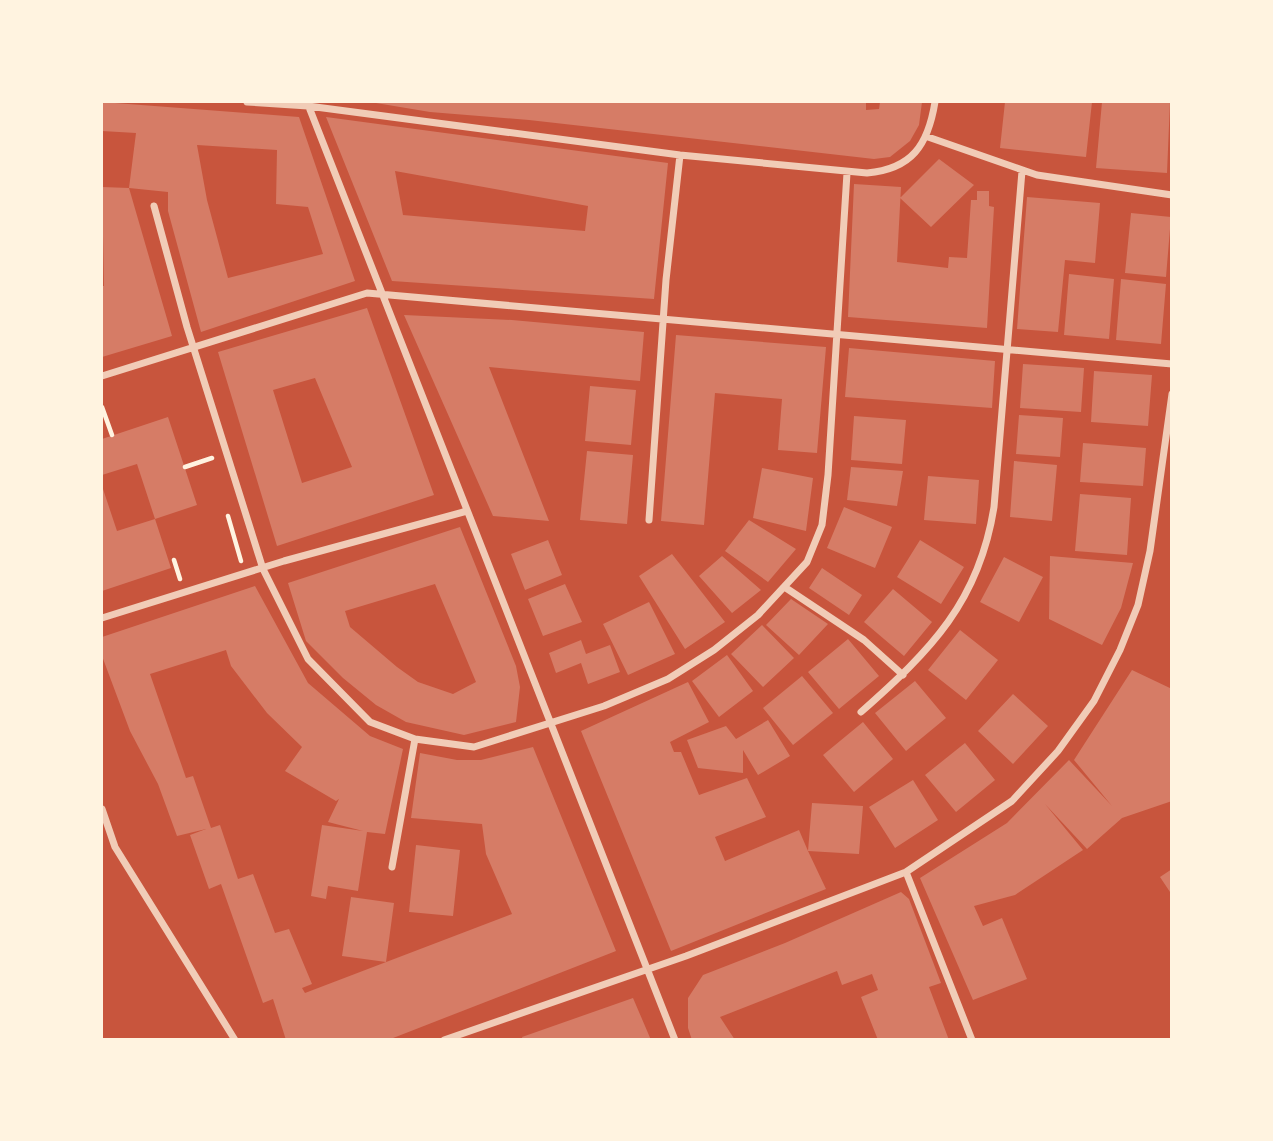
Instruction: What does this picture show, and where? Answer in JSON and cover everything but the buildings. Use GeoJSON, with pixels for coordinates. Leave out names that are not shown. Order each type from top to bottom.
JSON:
{"type":"FeatureCollection","features":[{"type":"Feature","properties":{"kind":"street"},"geometry":{"type":"LineString","coordinates":[[247,102],[308,104],[680,155],[848,173],[897,169],[928,137],[935,102]]}},
{"type":"Feature","properties":{"kind":"street"},"geometry":{"type":"LineString","coordinates":[[308,104],[675,1040]]}},
{"type":"Feature","properties":{"kind":"street"},"geometry":{"type":"LineString","coordinates":[[928,137],[1022,171],[1171,195]]}},
{"type":"Feature","properties":{"kind":"street"},"geometry":{"type":"LineString","coordinates":[[649,520],[664,318],[680,155]]}},
{"type":"Feature","properties":{"kind":"street"},"geometry":{"type":"LineString","coordinates":[[860,712],[903,675],[951,619],[972,585],[988,547],[995,507],[1022,171]]}},
{"type":"Feature","properties":{"kind":"street"},"geometry":{"type":"LineString","coordinates":[[153,206],[263,569],[308,659],[370,722],[415,739],[474,747],[604,706],[668,679],[714,650],[786,588],[807,562],[822,525],[828,475],[848,173]]}},
{"type":"Feature","properties":{"kind":"street"},"geometry":{"type":"LineString","coordinates":[[102,376],[367,293],[1171,364]]}},
{"type":"Feature","properties":{"kind":"street"},"geometry":{"type":"LineString","coordinates":[[444,1040],[646,970],[906,872],[1012,801],[1058,751],[1094,701],[1120,650],[1138,605],[1150,551],[1171,394]]}},
{"type":"Feature","properties":{"kind":"street"},"geometry":{"type":"LineString","coordinates":[[102,618],[467,511]]}},
{"type":"Feature","properties":{"kind":"street"},"geometry":{"type":"LineString","coordinates":[[786,588],[864,640],[903,675]]}},
{"type":"Feature","properties":{"kind":"street"},"geometry":{"type":"LineString","coordinates":[[392,867],[415,739]]}},
{"type":"Feature","properties":{"kind":"street"},"geometry":{"type":"LineString","coordinates":[[102,809],[115,847],[235,1040]]}},
{"type":"Feature","properties":{"kind":"street"},"geometry":{"type":"LineString","coordinates":[[906,872],[972,1040]]}},
{"type":"Feature","properties":{"kind":"path"},"geometry":{"type":"LineString","coordinates":[[102,407],[112,435]]}},
{"type":"Feature","properties":{"kind":"path"},"geometry":{"type":"LineString","coordinates":[[209,446],[216,470]]}},
{"type":"Feature","properties":{"kind":"path"},"geometry":{"type":"LineString","coordinates":[[185,467],[212,458]]}},
{"type":"Feature","properties":{"kind":"path"},"geometry":{"type":"LineString","coordinates":[[226,506],[242,567]]}},
{"type":"Feature","properties":{"kind":"path"},"geometry":{"type":"LineString","coordinates":[[174,560],[181,585]]}}]}
